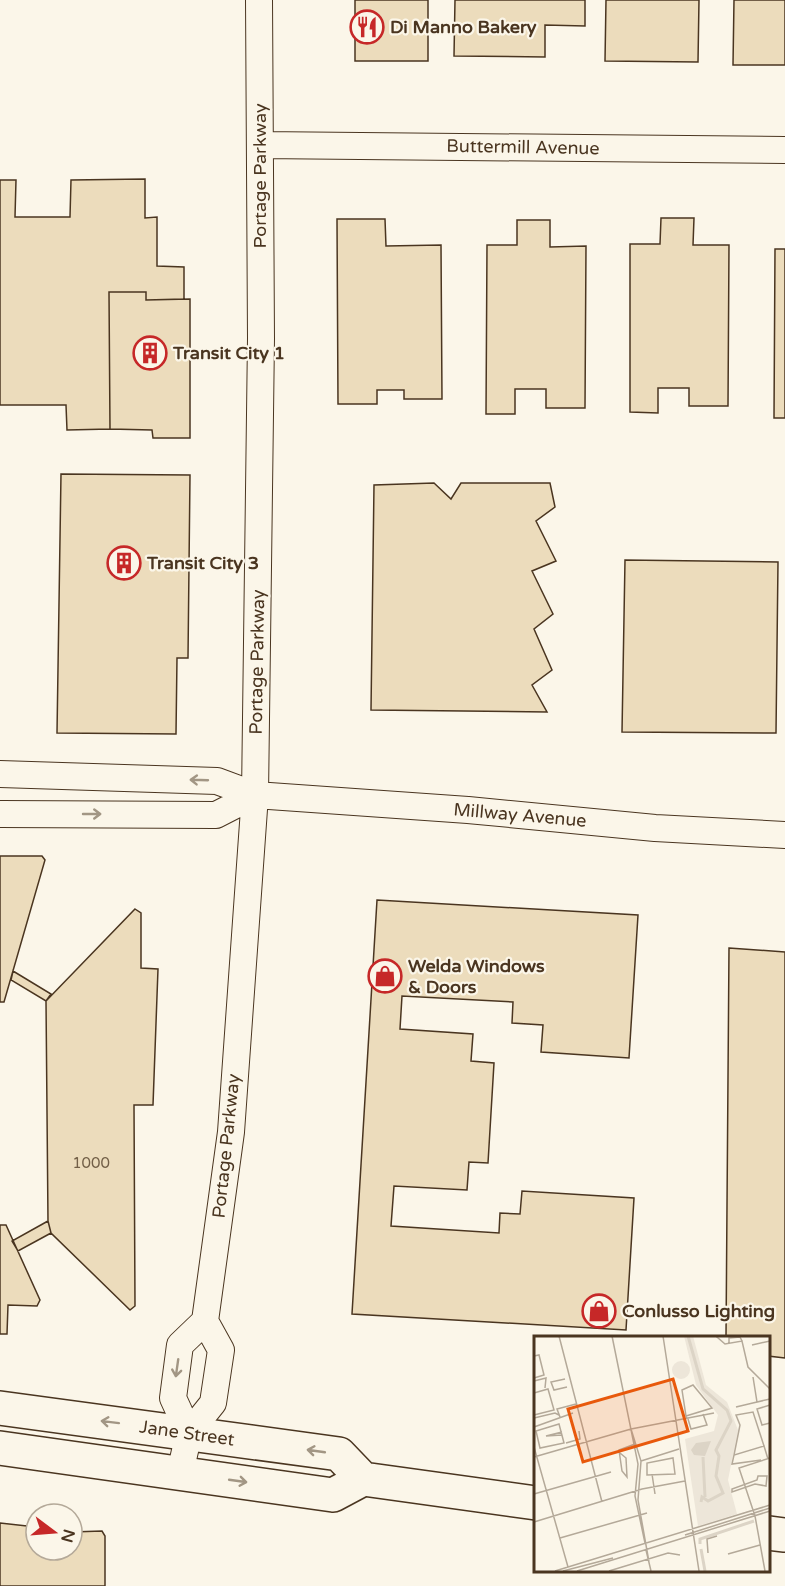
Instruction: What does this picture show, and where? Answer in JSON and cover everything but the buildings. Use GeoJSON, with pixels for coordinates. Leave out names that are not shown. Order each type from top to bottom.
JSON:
{"type":"FeatureCollection","features":[{"type":"Feature","properties":{"kind":"main road","name":"Jane Street"},"geometry":{"type":"LineString","coordinates":[[0,1408],[339,1454],[363,1479]]}},
{"type":"Feature","properties":{"kind":"main road"},"geometry":{"type":"LineString","coordinates":[[0,1448],[333,1495],[363,1479],[534,1503]]}},
{"type":"Feature","properties":{"kind":"main road"},"geometry":{"type":"LineString","coordinates":[[770,1533],[785,1535]]}},
{"type":"Feature","properties":{"kind":"street","name":"Portage Parkway"},"geometry":{"type":"LineString","coordinates":[[205,1320],[231,1132],[255,795],[260,489],[259,0]]}},
{"type":"Feature","properties":{"kind":"street","name":"Buttermill Avenue"},"geometry":{"type":"LineString","coordinates":[[261,145],[785,150]]}},
{"type":"Feature","properties":{"kind":"street","name":"Millway Avenue"},"geometry":{"type":"LineString","coordinates":[[0,774],[217,781],[255,795],[468,810],[655,828],[785,835]]}},
{"type":"Feature","properties":{"kind":"street"},"geometry":{"type":"LineString","coordinates":[[0,814],[216,815],[255,795]]}},
{"type":"Feature","properties":{"kind":"street"},"geometry":{"type":"LineString","coordinates":[[180,1473],[189,1433],[213,1403],[221,1350],[205,1320],[180,1345],[173,1398],[189,1433]]}},
{"type":"Feature","properties":{"kind":"place","name":"Di Manno Bakery"},"geometry":{"type":"Point","coordinates":[367,27]}},
{"type":"Feature","properties":{"kind":"place","name":"Transit City 1"},"geometry":{"type":"Point","coordinates":[150,353]}},
{"type":"Feature","properties":{"kind":"place","name":"Transit City 3"},"geometry":{"type":"Point","coordinates":[124,563]}},
{"type":"Feature","properties":{"kind":"place","name":"Welda Windows & Doors"},"geometry":{"type":"Point","coordinates":[385,976]}},
{"type":"Feature","properties":{"kind":"place","name":"Conlusso Lighting"},"geometry":{"type":"Point","coordinates":[599,1311]}}]}
